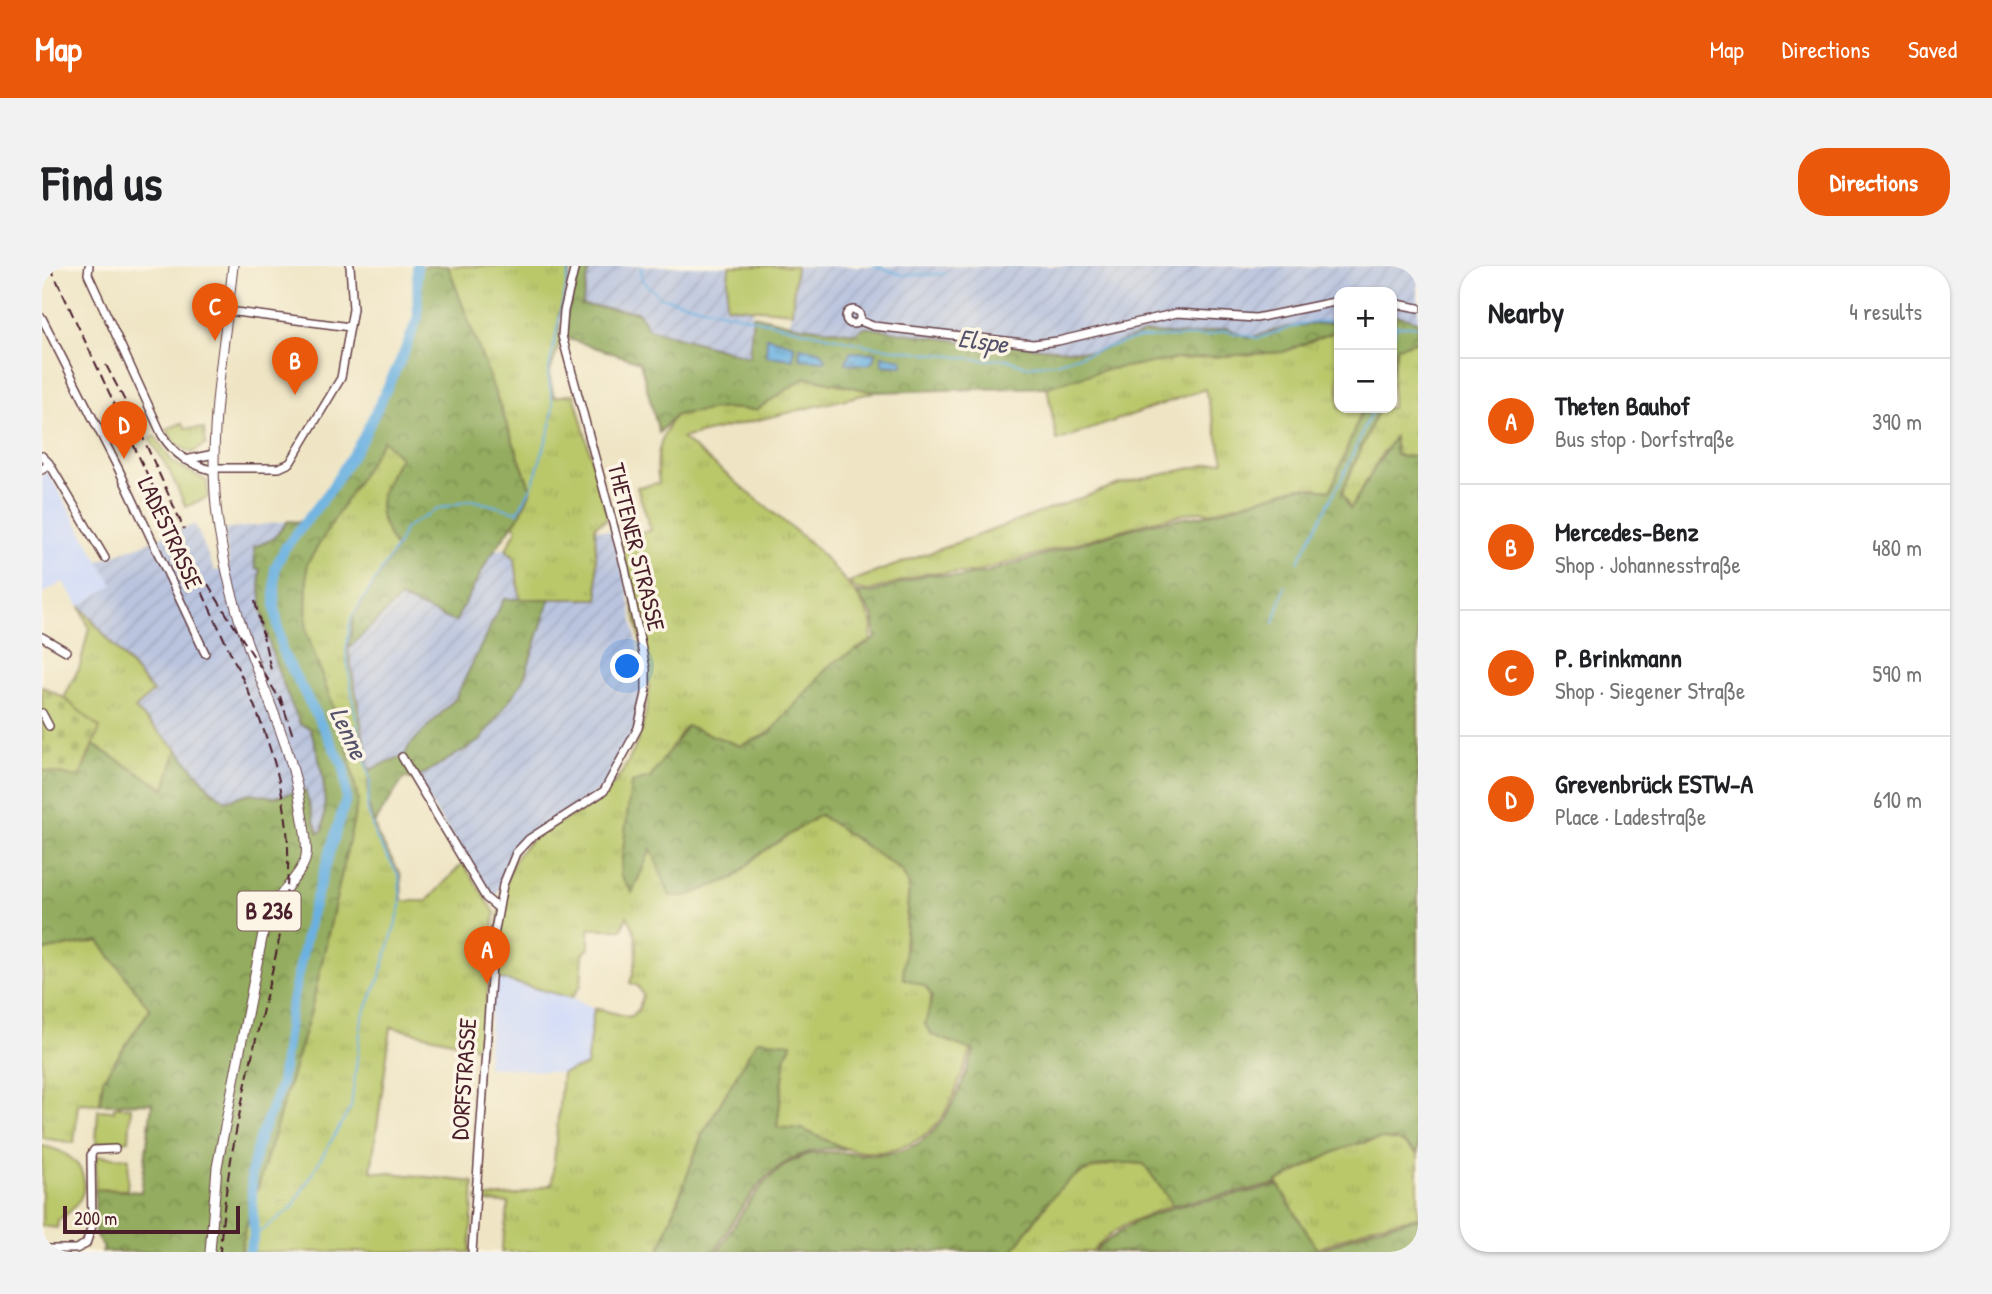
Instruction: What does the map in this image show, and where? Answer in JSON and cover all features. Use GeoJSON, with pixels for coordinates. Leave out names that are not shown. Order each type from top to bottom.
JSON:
{"type":"FeatureCollection","features":[{"type":"Feature","properties":{"kind":"main road","name":"B 236"},"geometry":{"type":"LineString","coordinates":[[210,1252],[217,1167],[265,923],[274,901],[301,869],[306,850],[300,797],[289,750],[249,648],[231,588],[219,531],[213,470],[233,266]]}},
{"type":"Feature","properties":{"kind":"street"},"geometry":{"type":"LineString","coordinates":[[89,268],[158,429],[173,451],[185,460],[213,470],[279,468],[290,463],[337,388],[344,368],[354,282],[350,266]]}},
{"type":"Feature","properties":{"kind":"street","name":"THETENER STRASSE"},"geometry":{"type":"LineString","coordinates":[[498,908],[516,853],[539,832],[597,798],[610,783],[638,728],[646,694],[646,669],[625,568],[562,337],[564,311],[575,266]]}},
{"type":"Feature","properties":{"kind":"street"},"geometry":{"type":"LineString","coordinates":[[860,321],[873,326],[955,337],[1033,344],[1058,341],[1177,313],[1256,318],[1334,302]]}},
{"type":"Feature","properties":{"kind":"street"},"geometry":{"type":"LineString","coordinates":[[1397,304],[1418,308]]}},
{"type":"Feature","properties":{"kind":"street"},"geometry":{"type":"LineString","coordinates":[[228,311],[350,327]]}},
{"type":"Feature","properties":{"kind":"street","name":"LADESTRASSE"},"geometry":{"type":"LineString","coordinates":[[42,318],[119,470],[205,653]]}},
{"type":"Feature","properties":{"kind":"street"},"geometry":{"type":"LineString","coordinates":[[185,460],[214,454]]}},
{"type":"Feature","properties":{"kind":"street"},"geometry":{"type":"LineString","coordinates":[[42,456],[49,463],[105,558]]}},
{"type":"Feature","properties":{"kind":"street"},"geometry":{"type":"LineString","coordinates":[[42,470],[49,463]]}},
{"type":"Feature","properties":{"kind":"street"},"geometry":{"type":"LineString","coordinates":[[42,637],[66,651]]}},
{"type":"Feature","properties":{"kind":"street"},"geometry":{"type":"LineString","coordinates":[[42,713],[49,726]]}},
{"type":"Feature","properties":{"kind":"street"},"geometry":{"type":"LineString","coordinates":[[402,757],[486,898],[498,908]]}},
{"type":"Feature","properties":{"kind":"street","name":"DORFSTRASSE"},"geometry":{"type":"LineString","coordinates":[[472,1252],[490,984],[498,908]]}},
{"type":"Feature","properties":{"kind":"street"},"geometry":{"type":"LineString","coordinates":[[42,1249],[76,1248],[86,1244],[92,1226],[91,1155],[94,1150],[115,1149]]}},
{"type":"Feature","properties":{"kind":"shaded area"},"geometry":{"type":"Polygon","coordinates":[[[590,266],[729,266],[726,306],[752,308],[749,357],[648,329],[582,305],[590,266]]]}},
{"type":"Feature","properties":{"kind":"shaded area"},"geometry":{"type":"Polygon","coordinates":[[[796,266],[1418,266],[1418,321],[1397,315],[1397,287],[1334,287],[1334,322],[1287,327],[1249,338],[1226,328],[1192,335],[1144,333],[1095,352],[966,342],[864,327],[855,333],[790,324],[796,266]]]}},
{"type":"Feature","properties":{"kind":"shaded area"},"geometry":{"type":"Polygon","coordinates":[[[47,471],[113,585],[80,606],[63,582],[42,594],[42,475],[47,471]]]}},
{"type":"Feature","properties":{"kind":"shaded area"},"geometry":{"type":"Polygon","coordinates":[[[288,521],[273,539],[254,547],[255,568],[260,568],[261,611],[283,687],[300,724],[310,727],[324,771],[326,807],[323,831],[319,833],[305,790],[274,797],[249,793],[226,801],[210,789],[177,749],[135,709],[152,692],[80,606],[113,585],[99,561],[195,524],[214,570],[218,571],[229,566],[224,530],[288,521]]]}},
{"type":"Feature","properties":{"kind":"shaded area"},"geometry":{"type":"Polygon","coordinates":[[[595,529],[613,531],[628,592],[644,686],[637,727],[604,787],[519,846],[510,857],[494,902],[415,779],[481,739],[523,681],[550,599],[597,599],[595,529]]]}},
{"type":"Feature","properties":{"kind":"shaded area"},"geometry":{"type":"Polygon","coordinates":[[[506,549],[515,559],[520,599],[504,599],[455,699],[409,746],[405,755],[369,770],[348,649],[400,598],[455,622],[493,550],[506,549]]]}},
{"type":"Feature","properties":{"kind":"shaded area"},"geometry":{"type":"Polygon","coordinates":[[[493,977],[572,998],[594,1008],[586,1066],[562,1073],[487,1066],[493,977]]]}},
{"type":"Feature","properties":{"kind":"green space"},"geometry":{"type":"Polygon","coordinates":[[[414,266],[448,266],[531,490],[521,513],[489,558],[455,622],[400,598],[348,649],[354,615],[396,549],[383,522],[380,502],[400,457],[383,440],[307,564],[306,631],[347,746],[358,800],[311,1011],[244,1233],[241,1252],[102,1252],[104,1248],[95,1234],[95,1189],[141,1192],[152,1103],[100,1104],[103,1079],[150,1009],[99,941],[42,951],[42,770],[79,778],[93,745],[165,789],[177,749],[210,789],[226,801],[249,793],[274,797],[305,790],[318,833],[323,831],[324,791],[318,754],[310,728],[300,724],[271,649],[262,610],[260,569],[255,568],[254,547],[273,539],[288,521],[306,522],[333,492],[417,322],[418,291],[414,266]]]}},
{"type":"Feature","properties":{"kind":"green space"},"geometry":{"type":"Polygon","coordinates":[[[448,266],[572,266],[559,314],[560,342],[549,374],[554,397],[574,394],[607,514],[606,520],[596,525],[595,529],[598,599],[520,599],[515,559],[506,549],[517,529],[512,523],[521,513],[531,490],[448,266]]]}},
{"type":"Feature","properties":{"kind":"green space"},"geometry":{"type":"Polygon","coordinates":[[[579,266],[590,266],[582,305],[638,312],[648,329],[749,357],[753,315],[794,325],[855,333],[864,327],[966,342],[1095,352],[1144,333],[1192,335],[1227,328],[1249,338],[1287,327],[1334,322],[1334,332],[1283,352],[1177,359],[1104,370],[1047,387],[875,392],[806,377],[756,410],[724,408],[675,415],[659,433],[640,362],[566,338],[565,319],[579,266]]]}},
{"type":"Feature","properties":{"kind":"green space"},"geometry":{"type":"Polygon","coordinates":[[[729,266],[796,266],[792,312],[726,306],[729,266]]]}},
{"type":"Feature","properties":{"kind":"green space"},"geometry":{"type":"Polygon","coordinates":[[[1397,315],[1418,321],[1418,341],[1397,347],[1397,315]]]}},
{"type":"Feature","properties":{"kind":"green space"},"geometry":{"type":"Polygon","coordinates":[[[1334,332],[1334,413],[1361,413],[1331,490],[1299,487],[1209,513],[1200,511],[1156,520],[972,573],[927,573],[869,591],[857,590],[849,582],[1119,484],[1224,461],[1205,389],[1057,441],[1047,387],[1104,370],[1177,359],[1283,352],[1334,332]]]}},
{"type":"Feature","properties":{"kind":"green space"},"geometry":{"type":"Polygon","coordinates":[[[1418,341],[1418,455],[1404,457],[1396,454],[1396,447],[1383,452],[1350,510],[1342,493],[1377,413],[1397,413],[1397,347],[1418,341]]]}},
{"type":"Feature","properties":{"kind":"green space"},"geometry":{"type":"Polygon","coordinates":[[[806,377],[875,392],[682,438],[815,547],[855,592],[872,621],[871,641],[831,664],[770,733],[741,746],[687,726],[650,778],[651,848],[734,878],[758,855],[820,814],[901,871],[909,885],[904,947],[932,997],[933,1035],[972,1050],[947,1109],[928,1132],[897,1149],[870,1152],[850,1150],[803,1132],[777,1127],[786,1055],[792,1044],[757,1040],[702,1135],[659,1252],[501,1252],[509,1203],[478,1202],[477,1198],[517,1195],[552,1184],[562,1073],[586,1066],[594,1008],[630,1017],[639,1009],[643,995],[638,986],[630,983],[637,948],[627,916],[622,929],[589,929],[589,948],[583,954],[581,985],[572,998],[493,977],[499,912],[512,865],[534,838],[601,798],[624,769],[640,735],[649,682],[620,539],[651,530],[637,487],[659,483],[657,464],[660,448],[675,415],[724,408],[756,410],[806,377]]]}},
{"type":"Feature","properties":{"kind":"green space"},"geometry":{"type":"Polygon","coordinates":[[[1361,413],[1377,413],[1342,492],[1350,509],[1394,437],[1396,455],[1418,455],[1418,1154],[1400,1142],[1371,1140],[1320,1159],[1277,1182],[1278,1184],[1173,1205],[1144,1164],[1118,1163],[1097,1166],[1079,1174],[1051,1198],[1012,1252],[718,1252],[761,1187],[771,1176],[796,1159],[827,1152],[885,1154],[906,1149],[923,1140],[937,1128],[948,1112],[974,1051],[932,1035],[925,1025],[932,996],[925,986],[903,978],[909,885],[901,870],[820,815],[758,855],[734,878],[687,896],[670,896],[651,849],[632,893],[620,875],[631,783],[650,778],[687,726],[740,746],[770,733],[831,664],[875,639],[874,618],[857,593],[872,593],[928,574],[959,577],[988,572],[1115,533],[1156,522],[1206,515],[1299,487],[1331,490],[1361,413]]]}},
{"type":"Feature","properties":{"kind":"green space"},"geometry":{"type":"Polygon","coordinates":[[[182,423],[186,428],[204,429],[206,444],[192,453],[174,443],[167,429],[182,423]]]}},
{"type":"Feature","properties":{"kind":"green space"},"geometry":{"type":"Polygon","coordinates":[[[155,436],[172,462],[207,481],[208,497],[186,507],[170,472],[150,439],[155,436]]]}},
{"type":"Feature","properties":{"kind":"green space"},"geometry":{"type":"Polygon","coordinates":[[[382,439],[400,457],[382,492],[380,502],[383,522],[396,548],[354,615],[348,649],[369,770],[368,806],[378,836],[401,875],[402,901],[427,901],[463,863],[495,913],[482,1048],[391,1027],[371,1171],[474,1182],[470,1252],[241,1252],[244,1233],[311,1011],[358,800],[347,746],[306,631],[307,564],[382,439]]]}},
{"type":"Feature","properties":{"kind":"green space"},"geometry":{"type":"Polygon","coordinates":[[[504,599],[550,599],[523,681],[481,740],[415,779],[404,778],[374,824],[368,806],[369,770],[405,755],[409,746],[455,699],[504,599]]]}},
{"type":"Feature","properties":{"kind":"green space"},"geometry":{"type":"Polygon","coordinates":[[[80,606],[153,692],[135,709],[177,749],[165,789],[93,745],[100,728],[64,698],[80,666],[89,628],[80,606]]]}},
{"type":"Feature","properties":{"kind":"green space"},"geometry":{"type":"Polygon","coordinates":[[[42,686],[64,698],[100,728],[79,778],[42,770],[42,686]]]}},
{"type":"Feature","properties":{"kind":"green space"},"geometry":{"type":"Polygon","coordinates":[[[99,941],[150,1009],[103,1079],[100,1104],[78,1103],[74,1143],[42,1138],[42,951],[99,941]]]}},
{"type":"Feature","properties":{"kind":"green space"},"geometry":{"type":"Polygon","coordinates":[[[757,1040],[792,1043],[786,1055],[777,1127],[802,1129],[846,1149],[822,1149],[801,1155],[782,1165],[751,1194],[715,1252],[659,1252],[702,1135],[757,1040]]]}},
{"type":"Feature","properties":{"kind":"green space"},"geometry":{"type":"Polygon","coordinates":[[[114,1107],[131,1107],[129,1140],[96,1143],[98,1110],[114,1111],[114,1107]]]}},
{"type":"Feature","properties":{"kind":"green space"},"geometry":{"type":"Polygon","coordinates":[[[1381,1139],[1399,1141],[1418,1154],[1418,1217],[1375,1225],[1317,1249],[1277,1182],[1345,1147],[1381,1139]]]}},
{"type":"Feature","properties":{"kind":"green space"},"geometry":{"type":"Polygon","coordinates":[[[42,1146],[70,1157],[83,1176],[84,1187],[80,1199],[72,1210],[58,1220],[57,1228],[42,1226],[42,1146]]]}},
{"type":"Feature","properties":{"kind":"green space"},"geometry":{"type":"Polygon","coordinates":[[[96,1156],[129,1158],[127,1190],[95,1189],[96,1156]]]}},
{"type":"Feature","properties":{"kind":"green space"},"geometry":{"type":"Polygon","coordinates":[[[1123,1162],[1144,1164],[1173,1205],[1118,1229],[1092,1252],[1012,1252],[1063,1182],[1091,1169],[1123,1162]]]}},
{"type":"Feature","properties":{"kind":"green space"},"geometry":{"type":"Polygon","coordinates":[[[1279,1186],[1318,1251],[1374,1228],[1418,1218],[1418,1252],[1095,1252],[1099,1246],[1137,1221],[1174,1207],[1279,1186]]]}},
{"type":"Feature","properties":{"kind":"water"},"geometry":{"type":"Polygon","coordinates":[[[767,337],[794,345],[793,359],[766,356],[767,337]]]}},
{"type":"Feature","properties":{"kind":"water"},"geometry":{"type":"Polygon","coordinates":[[[800,347],[821,352],[825,361],[800,359],[800,347]]]}},
{"type":"Feature","properties":{"kind":"water"},"geometry":{"type":"Polygon","coordinates":[[[850,352],[875,353],[873,361],[868,365],[846,363],[850,352]]]}},
{"type":"Feature","properties":{"kind":"water"},"geometry":{"type":"Polygon","coordinates":[[[882,356],[902,359],[903,366],[882,365],[882,356]]]}},
{"type":"Feature","properties":{"kind":"waterway","name":"Lenne"},"geometry":{"type":"LineString","coordinates":[[249,1252],[254,1236],[251,1174],[258,1143],[281,1084],[290,1011],[310,918],[346,799],[344,767],[282,651],[275,608],[275,568],[285,548],[329,492],[363,438],[403,355],[418,317],[417,266]]}},
{"type":"Feature","properties":{"kind":"waterway"},"geometry":{"type":"LineString","coordinates":[[254,1236],[292,1208],[351,1107],[362,1018],[379,979],[401,906],[399,876],[375,836],[367,808],[370,781],[354,708],[346,651],[351,618],[397,546],[405,528],[437,509],[472,500],[518,512],[532,486],[551,425],[553,405],[548,374],[570,266]]}},
{"type":"Feature","properties":{"kind":"waterway","name":"Elspe"},"geometry":{"type":"LineString","coordinates":[[641,266],[642,280],[660,297],[870,346],[984,360],[1007,359],[1025,366],[1055,363],[1138,338],[1206,336],[1224,331],[1258,338],[1302,324],[1334,321]]}},
{"type":"Feature","properties":{"kind":"waterway"},"geometry":{"type":"LineString","coordinates":[[875,266],[903,275],[945,274]]}},
{"type":"Feature","properties":{"kind":"waterway","name":"Elspe"},"geometry":{"type":"LineString","coordinates":[[1397,326],[1418,326]]}},
{"type":"Feature","properties":{"kind":"waterway"},"geometry":{"type":"LineString","coordinates":[[1298,562],[1343,476],[1371,413]]}},
{"type":"Feature","properties":{"kind":"waterway"},"geometry":{"type":"LineString","coordinates":[[1274,623],[1285,585]]}},
{"type":"Feature","properties":{"kind":"railway"},"geometry":{"type":"LineString","coordinates":[[50,266],[246,686],[269,746],[284,807],[288,872],[283,915],[235,1136],[220,1252]]}},
{"type":"Feature","properties":{"kind":"railway"},"geometry":{"type":"LineString","coordinates":[[106,365],[135,420],[184,529]]}},
{"type":"Feature","properties":{"kind":"railway"},"geometry":{"type":"LineString","coordinates":[[208,584],[283,706]]}},
{"type":"Feature","properties":{"kind":"railway"},"geometry":{"type":"LineString","coordinates":[[255,601],[271,670]]}},
{"type":"Feature","properties":{"kind":"railway"},"geometry":{"type":"LineString","coordinates":[[280,696],[293,736]]}},
{"type":"Feature","properties":{"kind":"place","name":"P. Brinkmann"},"geometry":{"type":"Point","coordinates":[215,341]}},
{"type":"Feature","properties":{"kind":"place","name":"Mercedes-Benz"},"geometry":{"type":"Point","coordinates":[295,395]}},
{"type":"Feature","properties":{"kind":"place","name":"Grevenbrück ESTW-A"},"geometry":{"type":"Point","coordinates":[124,459]}},
{"type":"Feature","properties":{"kind":"place","name":"Theten Bauhof"},"geometry":{"type":"Point","coordinates":[487,984]}}]}
